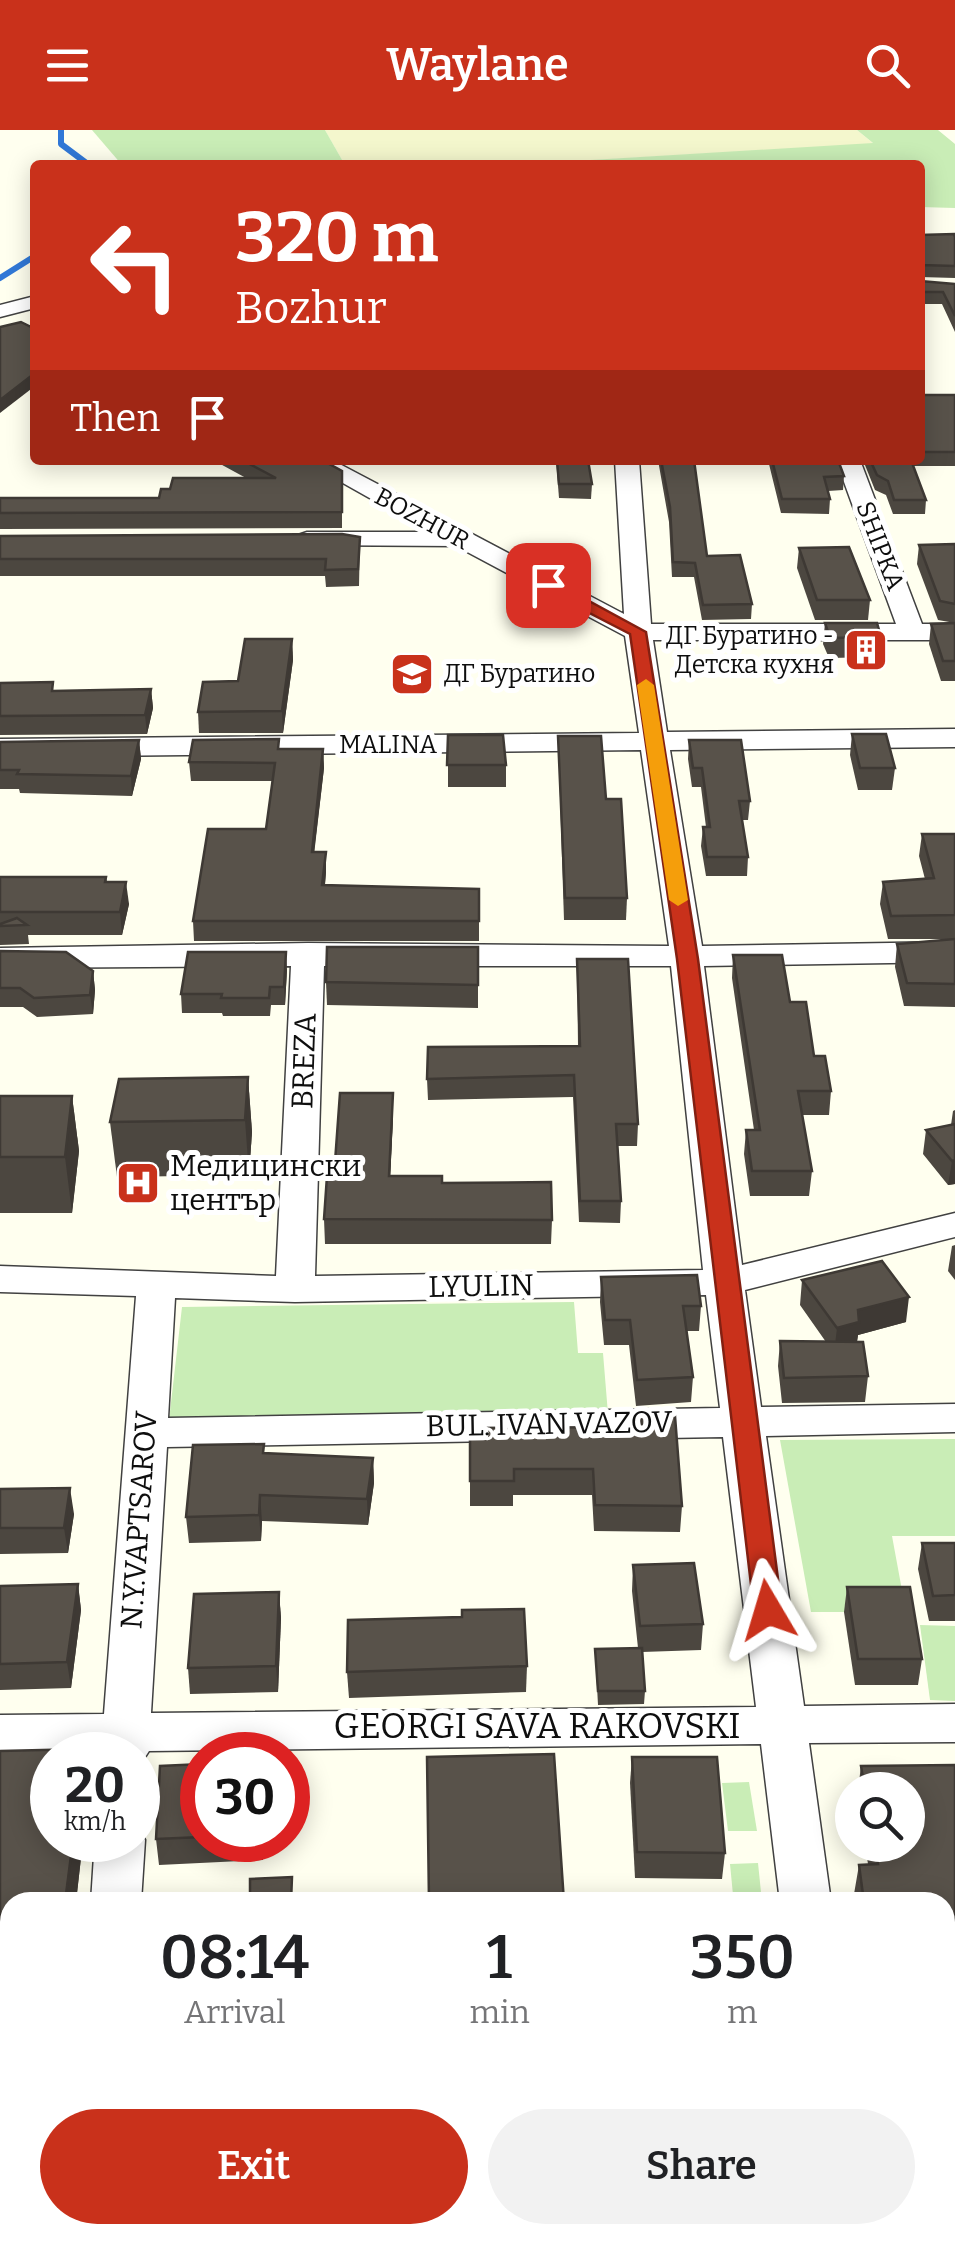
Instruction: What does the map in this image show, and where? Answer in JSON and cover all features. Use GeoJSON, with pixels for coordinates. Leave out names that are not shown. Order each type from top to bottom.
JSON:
{"type":"FeatureCollection","features":[{"type":"Feature","properties":{"kind":"street","name":"BOZHUR"},"geometry":{"type":"LineString","coordinates":[[323,465],[638,632]]}},
{"type":"Feature","properties":{"kind":"street"},"geometry":{"type":"LineString","coordinates":[[627,465],[638,632],[688,959],[724,1282],[805,1892]]}},
{"type":"Feature","properties":{"kind":"street","name":"SHIPKA"},"geometry":{"type":"LineString","coordinates":[[850,465],[912,632]]}},
{"type":"Feature","properties":{"kind":"street"},"geometry":{"type":"LineString","coordinates":[[280,540],[459,539]]}},
{"type":"Feature","properties":{"kind":"street"},"geometry":{"type":"LineString","coordinates":[[638,632],[955,632]]}},
{"type":"Feature","properties":{"kind":"street","name":"MALINA"},"geometry":{"type":"LineString","coordinates":[[0,748],[955,738]]}},
{"type":"Feature","properties":{"kind":"street"},"geometry":{"type":"LineString","coordinates":[[0,958],[308,953],[688,959],[955,952]]}},
{"type":"Feature","properties":{"kind":"street","name":"BREZA"},"geometry":{"type":"LineString","coordinates":[[295,1289],[308,953]]}},
{"type":"Feature","properties":{"kind":"street","name":"LYULIN"},"geometry":{"type":"LineString","coordinates":[[0,1278],[295,1289],[724,1282],[955,1225]]}},
{"type":"Feature","properties":{"kind":"street","name":"N.Y.VAPTSAROV"},"geometry":{"type":"LineString","coordinates":[[127,1732],[156,1286]]}},
{"type":"Feature","properties":{"kind":"street","name":"BUL. IVAN VAZOV"},"geometry":{"type":"LineString","coordinates":[[144,1433],[955,1418]]}},
{"type":"Feature","properties":{"kind":"street","name":"GEORGI SAVA RAKOVSKI"},"geometry":{"type":"LineString","coordinates":[[160,1741],[955,1723]]}},
{"type":"Feature","properties":{"kind":"street","name":"GEORGI SAVA RAKOVSKI"},"geometry":{"type":"LineString","coordinates":[[0,1734],[30,1736]]}},
{"type":"Feature","properties":{"kind":"street"},"geometry":{"type":"LineString","coordinates":[[117,1892],[119,1862]]}},
{"type":"Feature","properties":{"kind":"green space"},"geometry":{"type":"Polygon","coordinates":[[[92,130],[325,130],[342,160],[118,160],[92,130]]]}},
{"type":"Feature","properties":{"kind":"green space"},"geometry":{"type":"Polygon","coordinates":[[[325,130],[857,130],[874,144],[594,160],[342,160],[325,130]]]}},
{"type":"Feature","properties":{"kind":"green space"},"geometry":{"type":"Polygon","coordinates":[[[857,130],[938,130],[955,144],[955,208],[925,207],[925,160],[590,160],[873,143],[857,130]]]}},
{"type":"Feature","properties":{"kind":"green space"},"geometry":{"type":"Polygon","coordinates":[[[574,1302],[578,1353],[603,1353],[608,1414],[169,1420],[182,1307],[574,1302]]]}},
{"type":"Feature","properties":{"kind":"green space"},"geometry":{"type":"Polygon","coordinates":[[[955,1439],[955,1536],[892,1536],[906,1612],[811,1612],[780,1440],[955,1439]]]}},
{"type":"Feature","properties":{"kind":"green space"},"geometry":{"type":"Polygon","coordinates":[[[920,1625],[955,1626],[955,1701],[930,1700],[920,1625]]]}},
{"type":"Feature","properties":{"kind":"green space"},"geometry":{"type":"Polygon","coordinates":[[[749,1782],[757,1831],[728,1831],[722,1783],[749,1782]]]}},
{"type":"Feature","properties":{"kind":"green space"},"geometry":{"type":"Polygon","coordinates":[[[758,1863],[761,1892],[733,1892],[730,1864],[758,1863]]]}},
{"type":"Feature","properties":{"kind":"building"},"geometry":{"type":"Polygon","coordinates":[[[954,234],[955,266],[925,265],[925,235],[954,234]]]}},
{"type":"Feature","properties":{"kind":"building"},"geometry":{"type":"Polygon","coordinates":[[[925,281],[955,284],[955,316],[943,292],[925,292],[925,281]]]}},
{"type":"Feature","properties":{"kind":"building"},"geometry":{"type":"Polygon","coordinates":[[[21,322],[30,326],[30,377],[0,400],[0,327],[21,322]]]}},
{"type":"Feature","properties":{"kind":"building"},"geometry":{"type":"Polygon","coordinates":[[[925,395],[955,395],[955,452],[925,452],[925,395]]]}},
{"type":"Feature","properties":{"kind":"building"},"geometry":{"type":"Polygon","coordinates":[[[251,465],[331,465],[342,471],[342,512],[0,513],[0,498],[159,498],[161,489],[170,489],[173,478],[276,478],[251,465]]]}},
{"type":"Feature","properties":{"kind":"building"},"geometry":{"type":"Polygon","coordinates":[[[557,465],[589,465],[592,484],[559,484],[557,465]]]}},
{"type":"Feature","properties":{"kind":"building"},"geometry":{"type":"Polygon","coordinates":[[[662,465],[695,465],[707,556],[740,555],[752,604],[703,605],[695,563],[673,562],[670,507],[662,465]]]}},
{"type":"Feature","properties":{"kind":"building"},"geometry":{"type":"Polygon","coordinates":[[[773,465],[840,465],[844,476],[824,477],[830,499],[782,499],[773,465]]]}},
{"type":"Feature","properties":{"kind":"building"},"geometry":{"type":"Polygon","coordinates":[[[872,465],[913,465],[926,500],[894,500],[888,481],[877,475],[872,465]]]}},
{"type":"Feature","properties":{"kind":"building"},"geometry":{"type":"Polygon","coordinates":[[[0,536],[360,537],[358,569],[325,570],[326,559],[0,559],[0,536]]]}},
{"type":"Feature","properties":{"kind":"building"},"geometry":{"type":"Polygon","coordinates":[[[955,544],[955,604],[940,601],[919,545],[955,544]]]}},
{"type":"Feature","properties":{"kind":"building"},"geometry":{"type":"Polygon","coordinates":[[[849,547],[870,600],[817,600],[799,548],[849,547]]]}},
{"type":"Feature","properties":{"kind":"building"},"geometry":{"type":"Polygon","coordinates":[[[825,623],[877,623],[881,637],[830,638],[825,623]]]}},
{"type":"Feature","properties":{"kind":"building"},"geometry":{"type":"Polygon","coordinates":[[[955,623],[955,661],[943,661],[931,624],[955,623]]]}},
{"type":"Feature","properties":{"kind":"building"},"geometry":{"type":"Polygon","coordinates":[[[245,639],[292,639],[282,711],[198,712],[203,682],[238,681],[245,639]]]}},
{"type":"Feature","properties":{"kind":"building"},"geometry":{"type":"Polygon","coordinates":[[[53,682],[52,691],[151,689],[145,715],[0,716],[0,683],[53,682]]]}},
{"type":"Feature","properties":{"kind":"building"},"geometry":{"type":"Polygon","coordinates":[[[852,734],[886,734],[895,768],[860,768],[852,734]]]}},
{"type":"Feature","properties":{"kind":"building"},"geometry":{"type":"Polygon","coordinates":[[[448,735],[503,735],[506,765],[447,765],[448,735]]]}},
{"type":"Feature","properties":{"kind":"building"},"geometry":{"type":"Polygon","coordinates":[[[558,736],[601,736],[606,799],[621,799],[627,898],[565,898],[558,736]]]}},
{"type":"Feature","properties":{"kind":"building"},"geometry":{"type":"Polygon","coordinates":[[[279,739],[278,749],[323,749],[312,852],[326,852],[322,885],[479,889],[479,921],[193,921],[208,829],[266,829],[275,763],[189,762],[193,740],[279,739]]]}},
{"type":"Feature","properties":{"kind":"building"},"geometry":{"type":"Polygon","coordinates":[[[139,740],[131,776],[17,774],[19,770],[0,770],[0,742],[139,740]]]}},
{"type":"Feature","properties":{"kind":"building"},"geometry":{"type":"Polygon","coordinates":[[[689,740],[741,740],[750,801],[739,801],[748,857],[707,857],[703,827],[710,827],[702,768],[693,768],[689,740]]]}},
{"type":"Feature","properties":{"kind":"building"},"geometry":{"type":"Polygon","coordinates":[[[922,834],[955,834],[955,915],[891,916],[883,882],[934,878],[922,834]]]}},
{"type":"Feature","properties":{"kind":"building"},"geometry":{"type":"Polygon","coordinates":[[[0,877],[106,877],[105,882],[126,882],[120,912],[0,912],[0,877]]]}},
{"type":"Feature","properties":{"kind":"building"},"geometry":{"type":"Polygon","coordinates":[[[17,918],[27,925],[0,926],[0,924],[17,918]]]}},
{"type":"Feature","properties":{"kind":"building"},"geometry":{"type":"Polygon","coordinates":[[[955,939],[955,984],[907,983],[897,944],[955,939]]]}},
{"type":"Feature","properties":{"kind":"building"},"geometry":{"type":"Polygon","coordinates":[[[327,947],[478,947],[478,985],[326,982],[327,947]]]}},
{"type":"Feature","properties":{"kind":"building"},"geometry":{"type":"Polygon","coordinates":[[[0,951],[66,952],[93,971],[90,995],[34,998],[20,988],[0,988],[0,951]]]}},
{"type":"Feature","properties":{"kind":"building"},"geometry":{"type":"Polygon","coordinates":[[[188,952],[286,952],[284,987],[270,987],[269,998],[181,994],[188,952]]]}},
{"type":"Feature","properties":{"kind":"building"},"geometry":{"type":"Polygon","coordinates":[[[733,955],[782,955],[790,1002],[806,1002],[814,1056],[825,1056],[831,1091],[798,1091],[812,1171],[752,1171],[746,1130],[760,1130],[733,955]]]}},
{"type":"Feature","properties":{"kind":"building"},"geometry":{"type":"Polygon","coordinates":[[[577,959],[628,959],[638,1124],[616,1124],[621,1201],[580,1201],[574,1075],[427,1079],[428,1047],[580,1046],[577,959]]]}},
{"type":"Feature","properties":{"kind":"building"},"geometry":{"type":"Polygon","coordinates":[[[248,1077],[245,1120],[110,1122],[119,1079],[248,1077]]]}},
{"type":"Feature","properties":{"kind":"building"},"geometry":{"type":"Polygon","coordinates":[[[340,1093],[393,1093],[389,1176],[442,1176],[442,1183],[551,1182],[552,1220],[324,1219],[327,1176],[334,1176],[340,1093]]]}},
{"type":"Feature","properties":{"kind":"building"},"geometry":{"type":"Polygon","coordinates":[[[0,1096],[72,1096],[65,1157],[0,1157],[0,1096]]]}},
{"type":"Feature","properties":{"kind":"building"},"geometry":{"type":"Polygon","coordinates":[[[955,1124],[955,1160],[952,1161],[926,1130],[955,1124]]]}},
{"type":"Feature","properties":{"kind":"building"},"geometry":{"type":"Polygon","coordinates":[[[882,1261],[909,1297],[858,1310],[859,1322],[837,1328],[802,1280],[882,1261]]]}},
{"type":"Feature","properties":{"kind":"building"},"geometry":{"type":"Polygon","coordinates":[[[697,1275],[701,1306],[683,1306],[693,1377],[637,1380],[630,1320],[605,1320],[601,1277],[697,1275]]]}},
{"type":"Feature","properties":{"kind":"building"},"geometry":{"type":"Polygon","coordinates":[[[780,1341],[863,1342],[868,1376],[784,1378],[780,1341]]]}},
{"type":"Feature","properties":{"kind":"building"},"geometry":{"type":"Polygon","coordinates":[[[675,1416],[682,1506],[595,1505],[593,1469],[514,1469],[514,1481],[470,1481],[470,1428],[642,1427],[641,1417],[675,1416]]]}},
{"type":"Feature","properties":{"kind":"building"},"geometry":{"type":"Polygon","coordinates":[[[264,1444],[263,1453],[373,1458],[367,1499],[260,1495],[259,1515],[186,1517],[193,1445],[264,1444]]]}},
{"type":"Feature","properties":{"kind":"building"},"geometry":{"type":"Polygon","coordinates":[[[70,1488],[64,1528],[0,1528],[0,1489],[70,1488]]]}},
{"type":"Feature","properties":{"kind":"building"},"geometry":{"type":"Polygon","coordinates":[[[922,1543],[955,1543],[955,1595],[933,1596],[922,1543]]]}},
{"type":"Feature","properties":{"kind":"building"},"geometry":{"type":"Polygon","coordinates":[[[694,1563],[703,1624],[640,1626],[633,1565],[694,1563]]]}},
{"type":"Feature","properties":{"kind":"building"},"geometry":{"type":"Polygon","coordinates":[[[78,1584],[67,1662],[0,1664],[0,1586],[78,1584]]]}},
{"type":"Feature","properties":{"kind":"building"},"geometry":{"type":"Polygon","coordinates":[[[847,1587],[910,1587],[922,1659],[858,1659],[847,1587]]]}},
{"type":"Feature","properties":{"kind":"building"},"geometry":{"type":"Polygon","coordinates":[[[279,1592],[276,1666],[188,1668],[194,1594],[279,1592]]]}},
{"type":"Feature","properties":{"kind":"building"},"geometry":{"type":"Polygon","coordinates":[[[524,1609],[527,1666],[347,1672],[348,1620],[462,1617],[462,1610],[524,1609]]]}},
{"type":"Feature","properties":{"kind":"building"},"geometry":{"type":"Polygon","coordinates":[[[642,1648],[645,1691],[598,1691],[595,1649],[642,1648]]]}},
{"type":"Feature","properties":{"kind":"building"},"geometry":{"type":"Polygon","coordinates":[[[30,1750],[30,1862],[70,1862],[66,1892],[0,1892],[0,1751],[30,1750]]]}},
{"type":"Feature","properties":{"kind":"building"},"geometry":{"type":"Polygon","coordinates":[[[554,1754],[563,1892],[429,1892],[427,1757],[554,1754]]]}},
{"type":"Feature","properties":{"kind":"building"},"geometry":{"type":"Polygon","coordinates":[[[632,1757],[717,1757],[725,1853],[637,1852],[632,1757]]]}},
{"type":"Feature","properties":{"kind":"building"},"geometry":{"type":"Polygon","coordinates":[[[180,1765],[180,1838],[160,1839],[160,1766],[180,1765]]]}},
{"type":"Feature","properties":{"kind":"building"},"geometry":{"type":"Polygon","coordinates":[[[955,1765],[955,1892],[863,1892],[859,1865],[925,1862],[925,1772],[862,1772],[861,1766],[955,1765]]]}},
{"type":"Feature","properties":{"kind":"building"},"geometry":{"type":"Polygon","coordinates":[[[292,1877],[291,1892],[250,1892],[250,1879],[292,1877]]]}},
{"type":"Feature","properties":{"kind":"waterway"},"geometry":{"type":"LineString","coordinates":[[61,130],[61,144],[82,160]]}},
{"type":"Feature","properties":{"kind":"waterway"},"geometry":{"type":"LineString","coordinates":[[0,278],[30,259]]}},
{"type":"Feature","properties":{"kind":"slow traffic"},"geometry":{"type":"LineString","coordinates":[[646,685],[678,900]]}},
{"type":"Feature","properties":{"kind":"place","name":"ДГ Буратино - Детска кухня"},"geometry":{"type":"Point","coordinates":[866,650]}},
{"type":"Feature","properties":{"kind":"place","name":"ДГ Буратино"},"geometry":{"type":"Point","coordinates":[412,674]}},
{"type":"Feature","properties":{"kind":"place","name":"Медицински център"},"geometry":{"type":"Point","coordinates":[138,1183]}},
{"type":"Feature","properties":{"kind":"route"},"geometry":{"type":"LineString","coordinates":[[548,585],[638,632],[688,959],[724,1282],[768,1610]]}}]}
